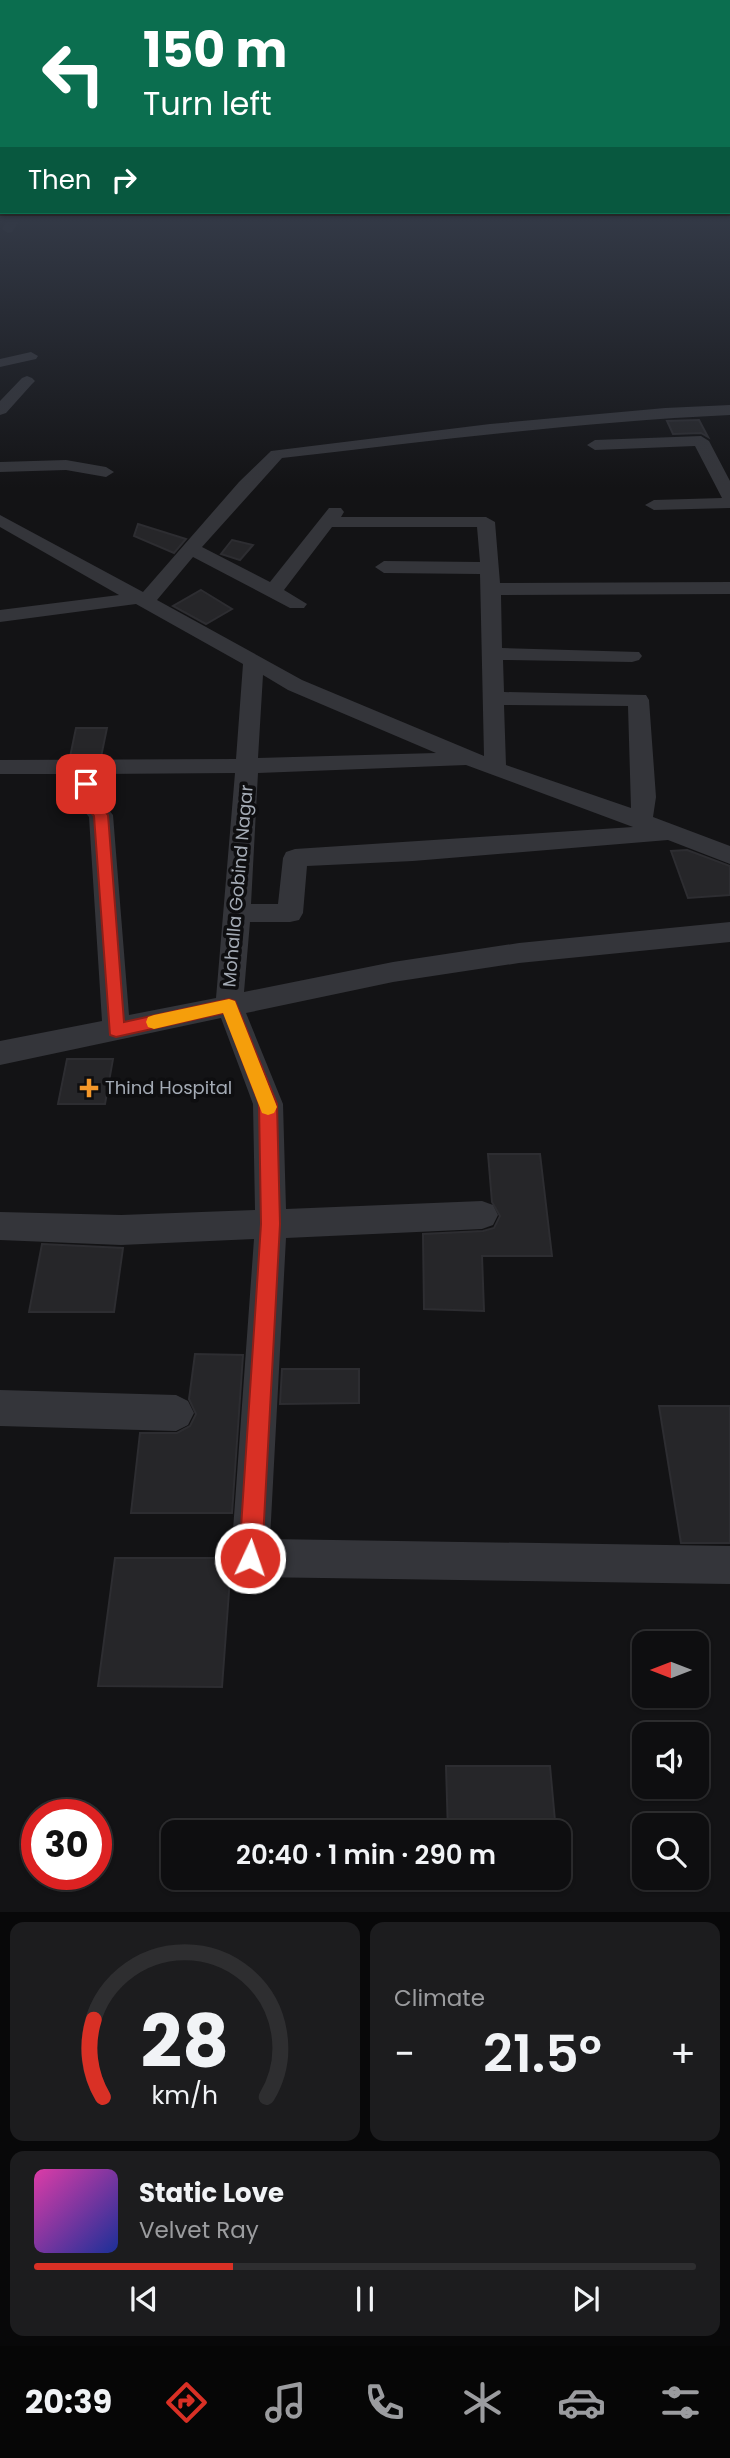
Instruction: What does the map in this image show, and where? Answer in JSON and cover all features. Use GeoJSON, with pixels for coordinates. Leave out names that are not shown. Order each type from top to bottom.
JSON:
{"type":"FeatureCollection","features":[{"type":"Feature","properties":{"kind":"street"},"geometry":{"type":"LineString","coordinates":[[0,363],[31,356]]}},
{"type":"Feature","properties":{"kind":"street"},"geometry":{"type":"LineString","coordinates":[[0,410],[27,381]]}},
{"type":"Feature","properties":{"kind":"street"},"geometry":{"type":"LineString","coordinates":[[0,616],[142,600],[277,454],[586,420],[730,410]]}},
{"type":"Feature","properties":{"kind":"street"},"geometry":{"type":"LineString","coordinates":[[586,420],[598,451],[701,441],[730,497]]}},
{"type":"Feature","properties":{"kind":"street"},"geometry":{"type":"LineString","coordinates":[[0,467],[66,465],[106,472]]}},
{"type":"Feature","properties":{"kind":"street"},"geometry":{"type":"LineString","coordinates":[[654,505],[730,503]]}},
{"type":"Feature","properties":{"kind":"street"},"geometry":{"type":"LineString","coordinates":[[273,592],[332,517],[486,522],[492,698],[485,764]]}},
{"type":"Feature","properties":{"kind":"street"},"geometry":{"type":"LineString","coordinates":[[0,520],[253,663],[352,710],[485,764],[730,855]]}},
{"type":"Feature","properties":{"kind":"street"},"geometry":{"type":"LineString","coordinates":[[191,549],[298,604]]}},
{"type":"Feature","properties":{"kind":"street"},"geometry":{"type":"LineString","coordinates":[[384,567],[490,578],[730,588]]}},
{"type":"Feature","properties":{"kind":"street"},"geometry":{"type":"LineString","coordinates":[[490,654],[632,656]]}},
{"type":"Feature","properties":{"kind":"street","name":"Mohalla Gobind Nagar"},"geometry":{"type":"LineString","coordinates":[[229,1006],[238,914],[253,663]]}},
{"type":"Feature","properties":{"kind":"street"},"geometry":{"type":"LineString","coordinates":[[492,698],[638,700],[644,797],[641,821]]}},
{"type":"Feature","properties":{"kind":"street","name":"Mohalla Gobind Nagar"},"geometry":{"type":"LineString","coordinates":[[248,766],[485,764]]}},
{"type":"Feature","properties":{"kind":"street"},"geometry":{"type":"LineString","coordinates":[[0,767],[248,766]]}},
{"type":"Feature","properties":{"kind":"street"},"geometry":{"type":"LineString","coordinates":[[86,768],[87,800],[101,815],[116,1030]]}},
{"type":"Feature","properties":{"kind":"street"},"geometry":{"type":"LineString","coordinates":[[238,914],[290,913],[295,858],[674,832]]}},
{"type":"Feature","properties":{"kind":"street"},"geometry":{"type":"LineString","coordinates":[[0,1053],[393,972],[519,953],[730,932]]}},
{"type":"Feature","properties":{"kind":"street"},"geometry":{"type":"LineString","coordinates":[[229,1006],[268,1104],[271,1224],[250,1558],[730,1565]]}},
{"type":"Feature","properties":{"kind":"street"},"geometry":{"type":"LineString","coordinates":[[0,1227],[121,1230],[482,1215]]}},
{"type":"Feature","properties":{"kind":"street"},"geometry":{"type":"LineString","coordinates":[[0,1408],[176,1413]]}},
{"type":"Feature","properties":{"kind":"building"},"geometry":{"type":"Polygon","coordinates":[[[699,420],[708,437],[701,433],[673,434],[667,421],[699,420]]]}},
{"type":"Feature","properties":{"kind":"building"},"geometry":{"type":"Polygon","coordinates":[[[138,524],[186,539],[174,553],[134,536],[138,524]]]}},
{"type":"Feature","properties":{"kind":"building"},"geometry":{"type":"Polygon","coordinates":[[[232,540],[253,545],[240,560],[221,554],[232,540]]]}},
{"type":"Feature","properties":{"kind":"building"},"geometry":{"type":"Polygon","coordinates":[[[201,590],[232,609],[206,624],[173,606],[201,590]]]}},
{"type":"Feature","properties":{"kind":"building"},"geometry":{"type":"Polygon","coordinates":[[[76,728],[107,728],[101,757],[70,757],[76,728]]]}},
{"type":"Feature","properties":{"kind":"building"},"geometry":{"type":"Polygon","coordinates":[[[687,850],[730,866],[730,895],[688,898],[671,851],[687,850]]]}},
{"type":"Feature","properties":{"kind":"building"},"geometry":{"type":"Polygon","coordinates":[[[67,1059],[113,1059],[105,1104],[58,1104],[67,1059]]]}},
{"type":"Feature","properties":{"kind":"building"},"geometry":{"type":"Polygon","coordinates":[[[488,1154],[540,1154],[552,1256],[482,1256],[484,1311],[424,1309],[423,1234],[483,1231],[494,1228],[500,1216],[492,1202],[488,1154]]]}},
{"type":"Feature","properties":{"kind":"building"},"geometry":{"type":"Polygon","coordinates":[[[42,1244],[123,1248],[114,1312],[29,1312],[42,1244]]]}},
{"type":"Feature","properties":{"kind":"building"},"geometry":{"type":"Polygon","coordinates":[[[195,1354],[243,1355],[232,1513],[131,1513],[140,1433],[177,1433],[190,1426],[196,1414],[189,1399],[195,1354]]]}},
{"type":"Feature","properties":{"kind":"building"},"geometry":{"type":"Polygon","coordinates":[[[282,1369],[359,1369],[359,1403],[280,1404],[282,1369]]]}},
{"type":"Feature","properties":{"kind":"building"},"geometry":{"type":"Polygon","coordinates":[[[659,1406],[730,1406],[730,1543],[681,1543],[659,1406]]]}},
{"type":"Feature","properties":{"kind":"building"},"geometry":{"type":"Polygon","coordinates":[[[115,1558],[228,1558],[231,1564],[222,1687],[98,1686],[115,1558]]]}},
{"type":"Feature","properties":{"kind":"building"},"geometry":{"type":"Polygon","coordinates":[[[446,1766],[550,1766],[555,1820],[448,1820],[446,1766]]]}},
{"type":"Feature","properties":{"kind":"slow traffic"},"geometry":{"type":"LineString","coordinates":[[154,1022],[229,1006],[268,1107]]}},
{"type":"Feature","properties":{"kind":"place","name":"Thind Hospital"},"geometry":{"type":"Point","coordinates":[89,1088]}},
{"type":"Feature","properties":{"kind":"route"},"geometry":{"type":"LineString","coordinates":[[86,784],[87,800],[101,815],[116,1030],[229,1006],[268,1104],[271,1224],[250,1558]]}}]}
